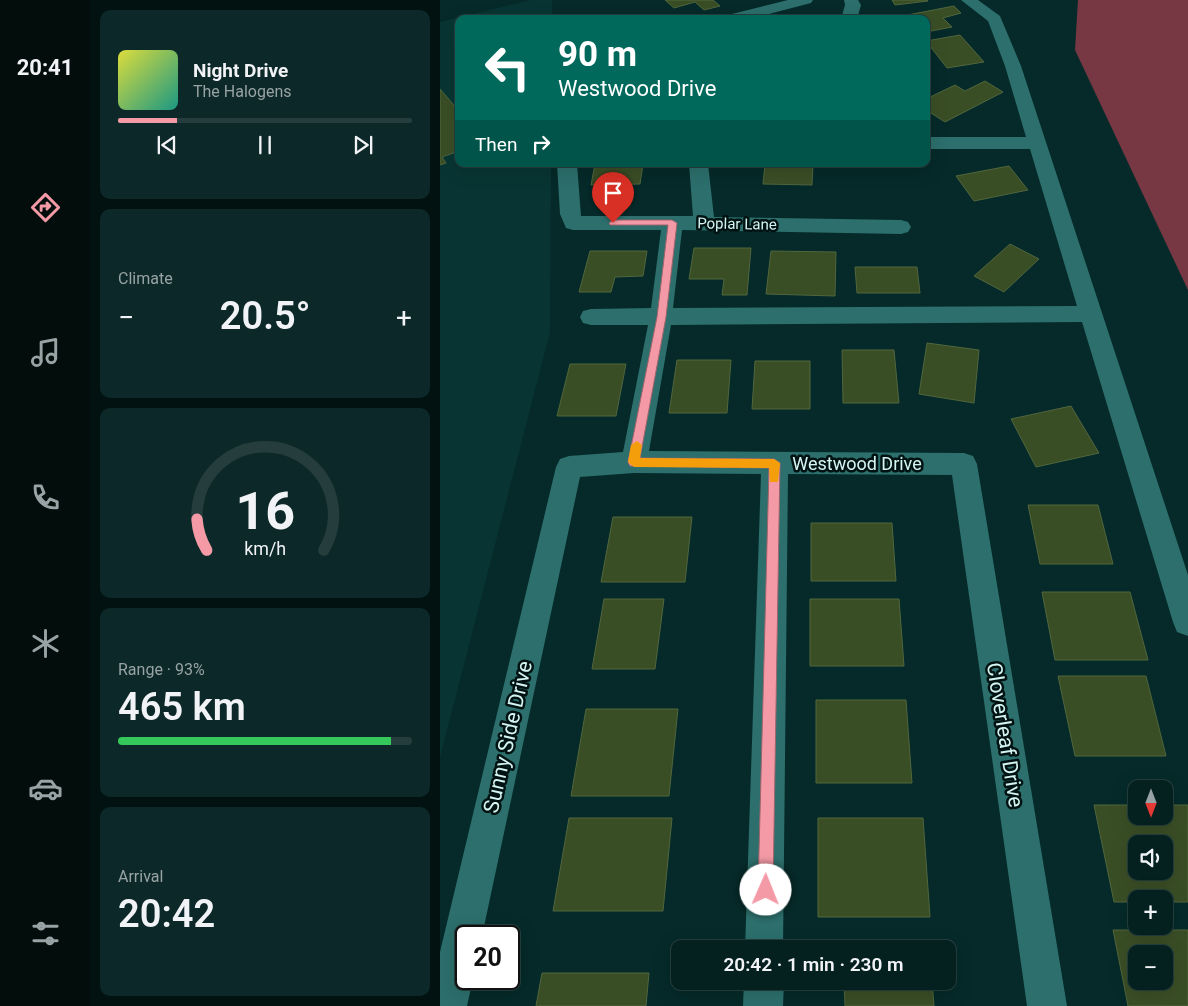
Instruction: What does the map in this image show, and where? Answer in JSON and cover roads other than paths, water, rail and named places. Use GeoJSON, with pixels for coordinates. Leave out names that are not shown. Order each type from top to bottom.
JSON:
{"type":"FeatureCollection","features":[{"type":"Feature","properties":{"kind":"street"},"geometry":{"type":"LineString","coordinates":[[735,13],[806,0]]}},
{"type":"Feature","properties":{"kind":"street"},"geometry":{"type":"LineString","coordinates":[[850,15],[853,6],[851,0]]}},
{"type":"Feature","properties":{"kind":"street"},"geometry":{"type":"LineString","coordinates":[[968,0],[995,19],[1013,66],[1188,622]]}},
{"type":"Feature","properties":{"kind":"street"},"geometry":{"type":"LineString","coordinates":[[930,143],[1037,142]]}},
{"type":"Feature","properties":{"kind":"street","name":"Poplar Lane"},"geometry":{"type":"LineString","coordinates":[[567,167],[570,214],[573,223],[704,223],[902,227]]}},
{"type":"Feature","properties":{"kind":"street"},"geometry":{"type":"LineString","coordinates":[[699,167],[704,223]]}},
{"type":"Feature","properties":{"kind":"street"},"geometry":{"type":"LineString","coordinates":[[634,462],[661,317],[672,223]]}},
{"type":"Feature","properties":{"kind":"street"},"geometry":{"type":"LineString","coordinates":[[591,317],[1091,314]]}},
{"type":"Feature","properties":{"kind":"street","name":"Westwood Drive"},"geometry":{"type":"LineString","coordinates":[[570,467],[634,462],[964,464]]}},
{"type":"Feature","properties":{"kind":"street"},"geometry":{"type":"LineString","coordinates":[[764,940],[774,463]]}},
{"type":"Feature","properties":{"kind":"street","name":"Cloverleaf Drive"},"geometry":{"type":"LineString","coordinates":[[964,464],[1047,1006]]}},
{"type":"Feature","properties":{"kind":"street","name":"Sunny Side Drive"},"geometry":{"type":"LineString","coordinates":[[447,1006],[570,467]]}},
{"type":"Feature","properties":{"kind":"street"},"geometry":{"type":"LineString","coordinates":[[763,1006],[764,990]]}}]}
